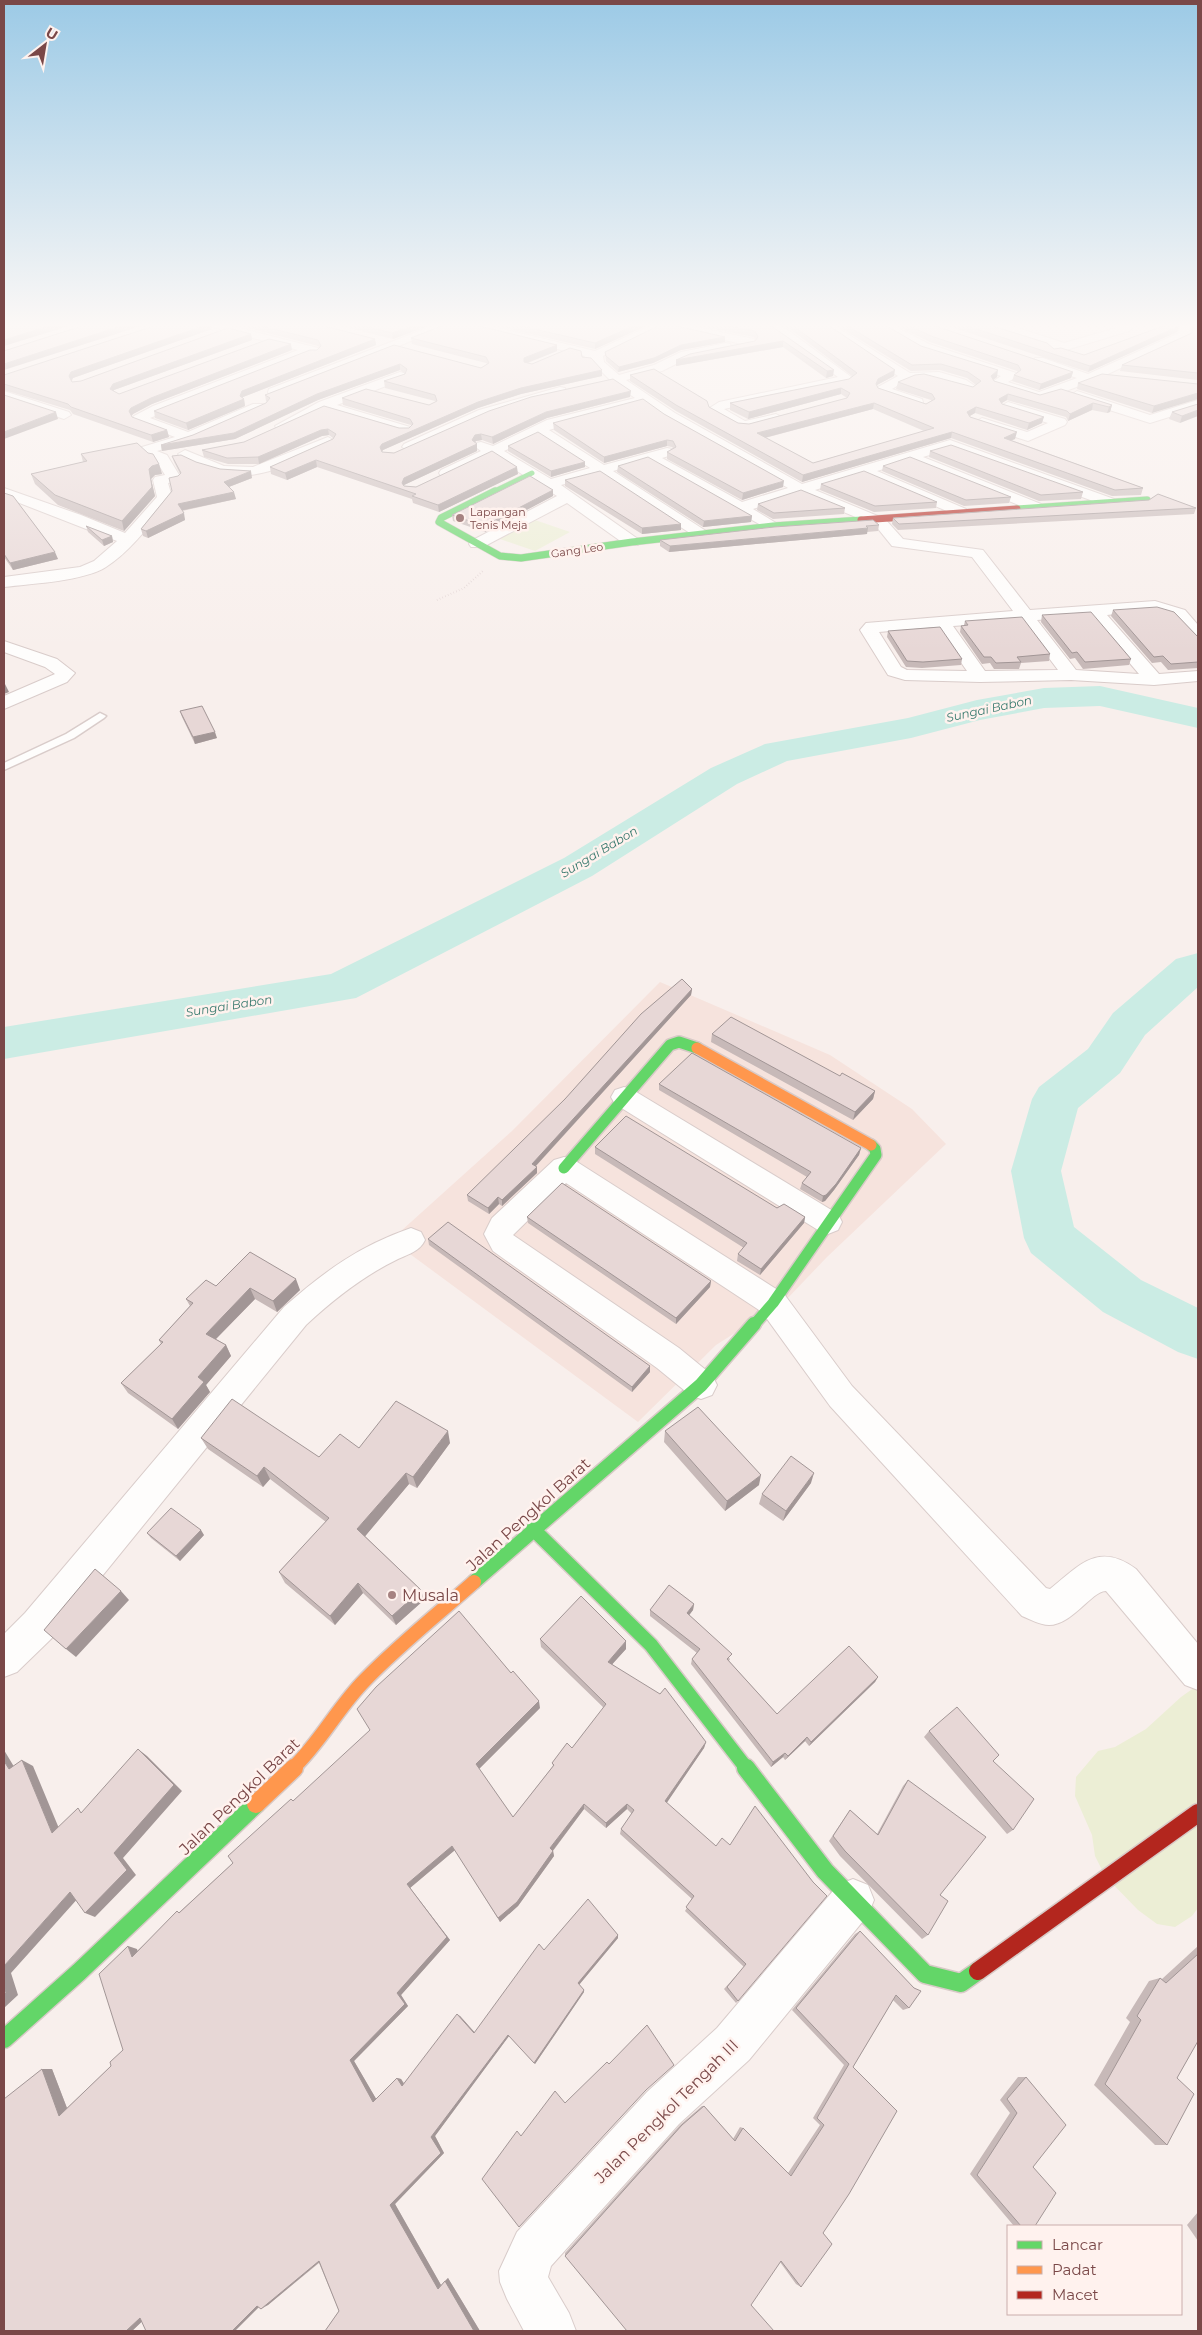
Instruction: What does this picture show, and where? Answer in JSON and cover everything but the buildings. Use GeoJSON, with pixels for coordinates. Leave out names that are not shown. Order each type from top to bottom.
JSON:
{"type":"FeatureCollection","features":[{"type":"Feature","properties":{"kind":"street"},"geometry":{"type":"LineString","coordinates":[[181,434],[189,437]]}},
{"type":"Feature","properties":{"kind":"street"},"geometry":{"type":"LineString","coordinates":[[196,434],[147,450],[157,458],[204,451]]}},
{"type":"Feature","properties":{"kind":"street"},"geometry":{"type":"LineString","coordinates":[[185,454],[203,466],[220,470],[254,472],[263,470],[329,439],[319,434]]}},
{"type":"Feature","properties":{"kind":"street"},"geometry":{"type":"LineString","coordinates":[[398,452],[438,434]]}},
{"type":"Feature","properties":{"kind":"street"},"geometry":{"type":"LineString","coordinates":[[447,434],[494,450],[549,484],[632,542]]}},
{"type":"Feature","properties":{"kind":"street"},"geometry":{"type":"LineString","coordinates":[[436,478],[528,434]]}},
{"type":"Feature","properties":{"kind":"street"},"geometry":{"type":"LineString","coordinates":[[547,434],[701,534]]}},
{"type":"Feature","properties":{"kind":"street"},"geometry":{"type":"LineString","coordinates":[[702,434],[800,489],[880,522],[900,544],[977,554],[1023,616],[1071,675]]}},
{"type":"Feature","properties":{"kind":"street"},"geometry":{"type":"LineString","coordinates":[[1014,434],[1028,438],[1036,434]]}},
{"type":"Feature","properties":{"kind":"street"},"geometry":{"type":"LineString","coordinates":[[743,507],[947,445],[955,445],[1109,502]]}},
{"type":"Feature","properties":{"kind":"street"},"geometry":{"type":"LineString","coordinates":[[549,484],[676,450]]}},
{"type":"Feature","properties":{"kind":"street"},"geometry":{"type":"LineString","coordinates":[[909,456],[1036,507]]}},
{"type":"Feature","properties":{"kind":"street"},"geometry":{"type":"LineString","coordinates":[[650,457],[743,507],[773,526]]}},
{"type":"Feature","properties":{"kind":"street"},"geometry":{"type":"LineString","coordinates":[[4,582],[84,570],[110,557],[128,540],[165,497],[160,480],[174,478],[162,458]]}},
{"type":"Feature","properties":{"kind":"street"},"geometry":{"type":"LineString","coordinates":[[863,470],[960,512]]}},
{"type":"Feature","properties":{"kind":"street"},"geometry":{"type":"LineString","coordinates":[[500,556],[441,525],[439,522],[441,518],[532,473]]}},
{"type":"Feature","properties":{"kind":"street"},"geometry":{"type":"LineString","coordinates":[[476,544],[567,496]]}},
{"type":"Feature","properties":{"kind":"street"},"geometry":{"type":"LineString","coordinates":[[8,497],[76,518],[128,540]]}},
{"type":"Feature","properties":{"kind":"street","name":"Gang Leo"},"geometry":{"type":"LineString","coordinates":[[500,556],[521,558],[632,542],[773,526],[1147,500]]}},
{"type":"Feature","properties":{"kind":"street"},"geometry":{"type":"LineString","coordinates":[[1198,635],[1179,614],[1159,606],[872,627],[869,630],[894,671],[905,674],[980,677],[1071,675],[1154,680],[1198,676]]}},
{"type":"Feature","properties":{"kind":"street"},"geometry":{"type":"LineString","coordinates":[[1094,610],[1154,680]]}},
{"type":"Feature","properties":{"kind":"street"},"geometry":{"type":"LineString","coordinates":[[941,622],[980,677]]}},
{"type":"Feature","properties":{"kind":"street"},"geometry":{"type":"LineString","coordinates":[[4,646],[62,669],[66,673],[61,678],[4,703]]}},
{"type":"Feature","properties":{"kind":"street","name":"Jalan Pengkol Barat"},"geometry":{"type":"LineString","coordinates":[[4,2039],[79,1972],[299,1763],[316,1743],[336,1713],[365,1680],[533,1529],[701,1385],[772,1303],[876,1155],[875,1149],[870,1144],[692,1045],[679,1042],[670,1045],[624,1097]]}},
{"type":"Feature","properties":{"kind":"street"},"geometry":{"type":"LineString","coordinates":[[701,1385],[668,1358],[503,1243],[498,1234],[502,1226],[564,1168],[624,1097],[828,1222]]}},
{"type":"Feature","properties":{"kind":"street"},"geometry":{"type":"LineString","coordinates":[[564,1168],[772,1303],[841,1396],[1035,1603],[1045,1607],[1055,1606],[1092,1577],[1101,1573],[1111,1574],[1124,1582],[1198,1672]]}},
{"type":"Feature","properties":{"kind":"street"},"geometry":{"type":"LineString","coordinates":[[4,1659],[38,1626],[295,1316],[321,1293],[361,1263],[411,1240]]}},
{"type":"Feature","properties":{"kind":"street"},"geometry":{"type":"LineString","coordinates":[[533,1529],[651,1645],[825,1871],[925,1974],[961,1983],[1198,1813]]}},
{"type":"Feature","properties":{"kind":"street","name":"Jalan Pengkol Tengah III"},"geometry":{"type":"LineString","coordinates":[[551,2331],[524,2282],[523,2271],[534,2249],[663,2108],[733,2044],[770,2002],[853,1900]]}},
{"type":"Feature","properties":{"kind":"lane"},"geometry":{"type":"LineString","coordinates":[[4,767],[70,736],[100,716]]}},
{"type":"Feature","properties":{"kind":"path"},"geometry":{"type":"LineString","coordinates":[[437,600],[464,588],[500,556]]}},
{"type":"Feature","properties":{"kind":"shaded area"},"geometry":{"type":"Polygon","coordinates":[[[660,982],[830,1055],[912,1109],[946,1144],[827,1257],[785,1301],[716,1345],[638,1422],[391,1240],[512,1131],[660,982]]]}},
{"type":"Feature","properties":{"kind":"green space"},"geometry":{"type":"Polygon","coordinates":[[[535,520],[570,532],[535,551],[500,539],[535,520]]]}},
{"type":"Feature","properties":{"kind":"green space"},"geometry":{"type":"Polygon","coordinates":[[[1198,1685],[1198,1908],[1192,1916],[1175,1927],[1157,1924],[1138,1910],[1105,1876],[1095,1856],[1092,1835],[1075,1796],[1076,1777],[1098,1751],[1115,1747],[1146,1729],[1181,1697],[1198,1685]]]}},
{"type":"Feature","properties":{"kind":"waterway","name":"Sungai Babon"},"geometry":{"type":"LineString","coordinates":[[4,1043],[341,987],[578,867],[724,776],[778,752],[911,728],[977,710],[1044,698],[1100,696],[1198,718]]}},
{"type":"Feature","properties":{"kind":"waterway","name":"Sungai Babon"},"geometry":{"type":"LineString","coordinates":[[1198,967],[1191,969],[1129,1024],[1104,1061],[1056,1099],[1036,1171],[1050,1238],[1122,1296],[1198,1335]]}},
{"type":"Feature","properties":{"kind":"traffic: fast"},"geometry":{"type":"LineString","coordinates":[[532,473],[441,518],[439,522],[500,556],[521,558],[632,542],[773,526],[861,520]]}},
{"type":"Feature","properties":{"kind":"traffic: fast"},"geometry":{"type":"LineString","coordinates":[[1017,509],[1147,500]]}},
{"type":"Feature","properties":{"kind":"traffic: fast"},"geometry":{"type":"LineString","coordinates":[[564,1168],[670,1045],[679,1042],[697,1048]]}},
{"type":"Feature","properties":{"kind":"traffic: fast"},"geometry":{"type":"LineString","coordinates":[[474,1582],[701,1385],[773,1303],[876,1155],[875,1149],[871,1145]]}},
{"type":"Feature","properties":{"kind":"traffic: fast"},"geometry":{"type":"LineString","coordinates":[[533,1529],[651,1645],[825,1871],[925,1974],[961,1983],[978,1971]]}},
{"type":"Feature","properties":{"kind":"traffic: fast"},"geometry":{"type":"LineString","coordinates":[[4,2039],[79,1972],[256,1804]]}},
{"type":"Feature","properties":{"kind":"traffic: slow"},"geometry":{"type":"LineString","coordinates":[[697,1048],[871,1145]]}},
{"type":"Feature","properties":{"kind":"traffic: slow"},"geometry":{"type":"LineString","coordinates":[[256,1804],[299,1763],[316,1743],[336,1713],[365,1680],[474,1582]]}},
{"type":"Feature","properties":{"kind":"traffic: jam"},"geometry":{"type":"LineString","coordinates":[[861,520],[1017,509]]}},
{"type":"Feature","properties":{"kind":"traffic: jam"},"geometry":{"type":"LineString","coordinates":[[978,1971],[1198,1813]]}},
{"type":"Feature","properties":{"kind":"place","name":"Lapangan Tenis Meja"},"geometry":{"type":"Point","coordinates":[460,518]}},
{"type":"Feature","properties":{"kind":"place","name":"Musala"},"geometry":{"type":"Point","coordinates":[392,1595]}}]}
